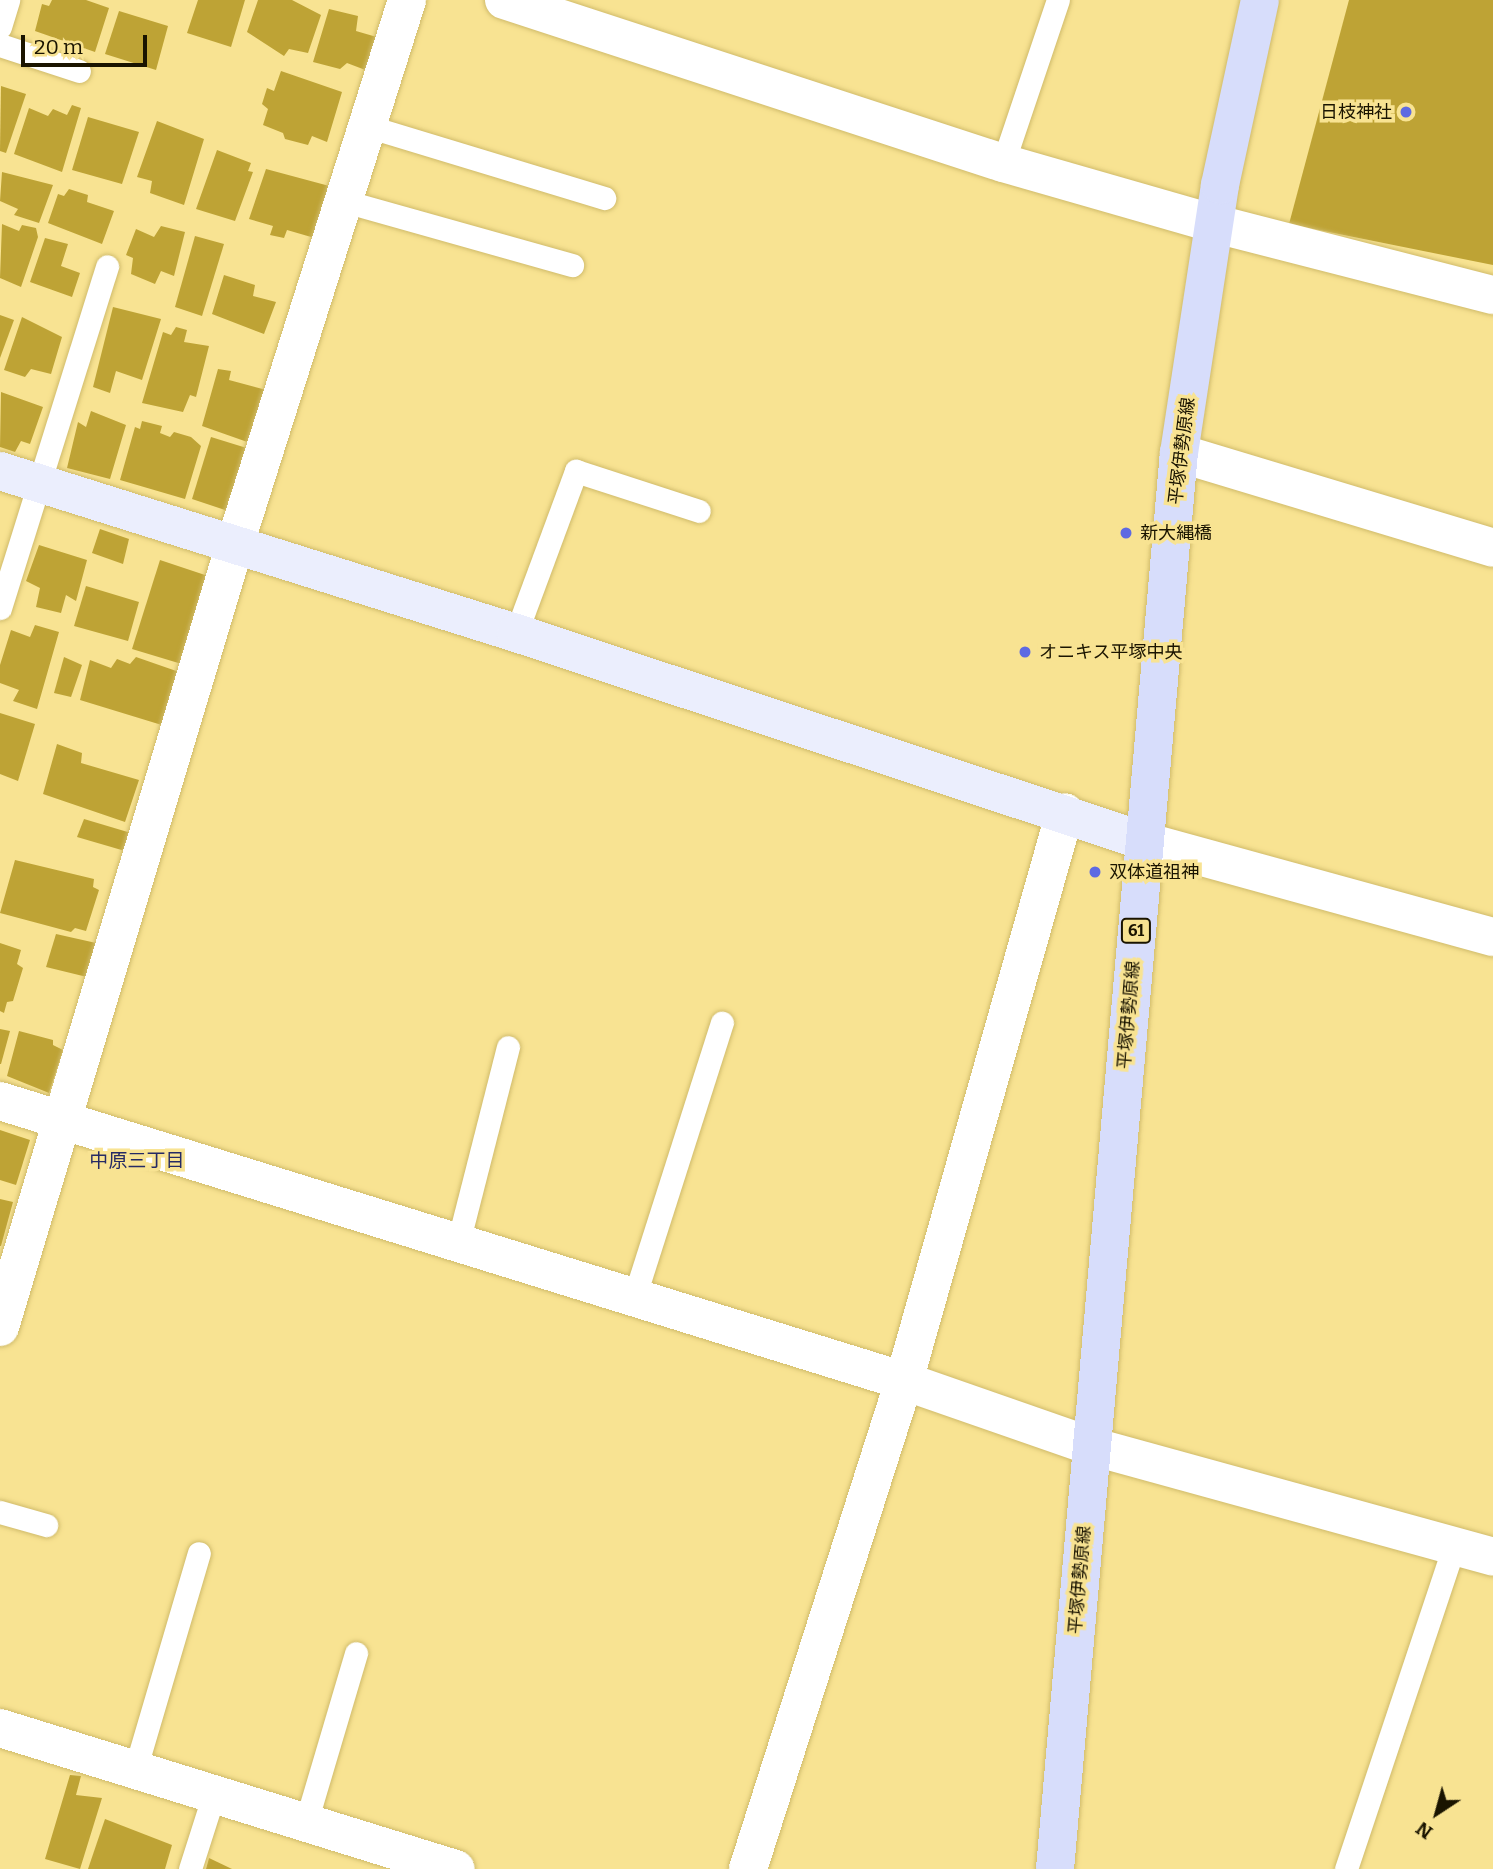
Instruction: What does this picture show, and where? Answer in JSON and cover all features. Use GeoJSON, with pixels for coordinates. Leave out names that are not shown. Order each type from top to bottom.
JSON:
{"type":"FeatureCollection","features":[{"type":"Feature","properties":{"kind":"main road","name":"平塚伊勢原線"},"geometry":{"type":"LineString","coordinates":[[1055,1869],[1180,453],[1245,54],[1260,0]]}},
{"type":"Feature","properties":{"kind":"street"},"geometry":{"type":"LineString","coordinates":[[0,1327],[235,544],[407,0]]}},
{"type":"Feature","properties":{"kind":"street"},"geometry":{"type":"LineString","coordinates":[[504,0],[1003,163],[1216,224],[1493,295]]}},
{"type":"Feature","properties":{"kind":"street"},"geometry":{"type":"LineString","coordinates":[[1180,453],[1493,548]]}},
{"type":"Feature","properties":{"kind":"street"},"geometry":{"type":"LineString","coordinates":[[0,471],[516,633],[1065,812],[1144,841],[1493,937]]}},
{"type":"Feature","properties":{"kind":"street"},"geometry":{"type":"LineString","coordinates":[[748,1869],[904,1381],[1065,812]]}},
{"type":"Feature","properties":{"kind":"street"},"geometry":{"type":"LineString","coordinates":[[0,1101],[904,1381],[1091,1446],[1493,1558]]}},
{"type":"Feature","properties":{"kind":"street"},"geometry":{"type":"LineString","coordinates":[[0,1728],[456,1869]]}},
{"type":"Feature","properties":{"kind":"lane"},"geometry":{"type":"LineString","coordinates":[[0,27],[8,0]]}},
{"type":"Feature","properties":{"kind":"lane"},"geometry":{"type":"LineString","coordinates":[[1003,163],[1058,0]]}},
{"type":"Feature","properties":{"kind":"lane"},"geometry":{"type":"LineString","coordinates":[[0,45],[79,71]]}},
{"type":"Feature","properties":{"kind":"lane"},"geometry":{"type":"LineString","coordinates":[[367,125],[604,198]]}},
{"type":"Feature","properties":{"kind":"lane"},"geometry":{"type":"LineString","coordinates":[[344,201],[572,265]]}},
{"type":"Feature","properties":{"kind":"lane"},"geometry":{"type":"LineString","coordinates":[[0,608],[107,266]]}},
{"type":"Feature","properties":{"kind":"lane"},"geometry":{"type":"LineString","coordinates":[[516,633],[576,471],[699,511]]}},
{"type":"Feature","properties":{"kind":"lane"},"geometry":{"type":"LineString","coordinates":[[634,1298],[722,1023]]}},
{"type":"Feature","properties":{"kind":"lane"},"geometry":{"type":"LineString","coordinates":[[457,1243],[508,1047]]}},
{"type":"Feature","properties":{"kind":"lane"},"geometry":{"type":"LineString","coordinates":[[0,1512],[46,1525]]}},
{"type":"Feature","properties":{"kind":"lane"},"geometry":{"type":"LineString","coordinates":[[1346,1869],[1454,1546]]}},
{"type":"Feature","properties":{"kind":"lane"},"geometry":{"type":"LineString","coordinates":[[135,1770],[199,1553]]}},
{"type":"Feature","properties":{"kind":"lane"},"geometry":{"type":"LineString","coordinates":[[306,1822],[356,1653]]}},
{"type":"Feature","properties":{"kind":"lane"},"geometry":{"type":"LineString","coordinates":[[190,1869],[214,1794]]}},
{"type":"Feature","properties":{"kind":"building"},"geometry":{"type":"Polygon","coordinates":[[[52,0],[86,0],[109,8],[95,52],[35,31],[42,4],[49,6],[52,0]]]}},
{"type":"Feature","properties":{"kind":"building"},"geometry":{"type":"Polygon","coordinates":[[[198,0],[245,0],[231,47],[187,33],[198,0]]]}},
{"type":"Feature","properties":{"kind":"building"},"geometry":{"type":"Polygon","coordinates":[[[258,0],[292,0],[321,15],[308,53],[289,49],[284,56],[247,32],[258,0]]]}},
{"type":"Feature","properties":{"kind":"building","name":"日枝神社"},"geometry":{"type":"Polygon","coordinates":[[[1349,0],[1493,0],[1493,265],[1289,224],[1349,0]]]}},
{"type":"Feature","properties":{"kind":"building"},"geometry":{"type":"Polygon","coordinates":[[[329,9],[358,16],[356,31],[380,38],[368,71],[347,63],[340,69],[313,62],[329,9]]]}},
{"type":"Feature","properties":{"kind":"building"},"geometry":{"type":"Polygon","coordinates":[[[119,11],[168,26],[156,70],[105,54],[119,11]]]}},
{"type":"Feature","properties":{"kind":"building"},"geometry":{"type":"Polygon","coordinates":[[[281,71],[342,92],[327,142],[312,136],[308,145],[285,139],[283,133],[263,125],[268,109],[262,104],[267,88],[274,91],[281,71]]]}},
{"type":"Feature","properties":{"kind":"building"},"geometry":{"type":"Polygon","coordinates":[[[1,86],[26,94],[6,153],[0,151],[1,86]]]}},
{"type":"Feature","properties":{"kind":"building"},"geometry":{"type":"Polygon","coordinates":[[[72,105],[81,108],[62,172],[14,154],[29,108],[48,116],[53,109],[67,115],[72,105]]]}},
{"type":"Feature","properties":{"kind":"building"},"geometry":{"type":"Polygon","coordinates":[[[88,117],[139,132],[122,184],[72,170],[88,117]]]}},
{"type":"Feature","properties":{"kind":"building"},"geometry":{"type":"Polygon","coordinates":[[[157,121],[204,139],[184,205],[150,193],[152,181],[137,177],[157,121]]]}},
{"type":"Feature","properties":{"kind":"building"},"geometry":{"type":"Polygon","coordinates":[[[217,150],[251,163],[248,171],[253,172],[235,221],[196,209],[217,150]]]}},
{"type":"Feature","properties":{"kind":"building"},"geometry":{"type":"Polygon","coordinates":[[[266,169],[333,187],[318,239],[287,230],[284,238],[270,235],[273,226],[249,219],[266,169]]]}},
{"type":"Feature","properties":{"kind":"building"},"geometry":{"type":"Polygon","coordinates":[[[2,172],[53,185],[39,223],[14,215],[18,209],[0,201],[2,172]]]}},
{"type":"Feature","properties":{"kind":"building"},"geometry":{"type":"Polygon","coordinates":[[[69,189],[88,195],[87,202],[114,211],[102,244],[48,223],[58,194],[64,196],[69,189]]]}},
{"type":"Feature","properties":{"kind":"building"},"geometry":{"type":"Polygon","coordinates":[[[2,224],[19,231],[22,225],[36,228],[38,237],[21,287],[0,278],[2,224]]]}},
{"type":"Feature","properties":{"kind":"building"},"geometry":{"type":"Polygon","coordinates":[[[161,226],[185,232],[174,276],[161,271],[155,284],[131,274],[133,258],[126,255],[136,229],[154,237],[161,226]]]}},
{"type":"Feature","properties":{"kind":"building"},"geometry":{"type":"Polygon","coordinates":[[[195,236],[224,244],[202,316],[175,307],[195,236]]]}},
{"type":"Feature","properties":{"kind":"building"},"geometry":{"type":"Polygon","coordinates":[[[45,238],[68,244],[61,266],[80,273],[72,297],[30,282],[45,238]]]}},
{"type":"Feature","properties":{"kind":"building"},"geometry":{"type":"Polygon","coordinates":[[[224,275],[255,285],[253,296],[276,302],[264,334],[212,314],[224,275]]]}},
{"type":"Feature","properties":{"kind":"building"},"geometry":{"type":"Polygon","coordinates":[[[113,307],[161,319],[142,380],[116,371],[110,393],[93,387],[113,307]]]}},
{"type":"Feature","properties":{"kind":"building"},"geometry":{"type":"Polygon","coordinates":[[[0,315],[14,320],[0,358],[0,315]]]}},
{"type":"Feature","properties":{"kind":"building"},"geometry":{"type":"Polygon","coordinates":[[[22,317],[62,337],[51,374],[31,369],[25,377],[4,370],[22,317]]]}},
{"type":"Feature","properties":{"kind":"building"},"geometry":{"type":"Polygon","coordinates":[[[176,327],[187,330],[184,342],[209,346],[196,397],[190,395],[183,412],[142,403],[163,332],[171,335],[176,327]]]}},
{"type":"Feature","properties":{"kind":"building"},"geometry":{"type":"Polygon","coordinates":[[[218,369],[231,371],[229,380],[270,391],[253,444],[202,426],[218,369]]]}},
{"type":"Feature","properties":{"kind":"building"},"geometry":{"type":"Polygon","coordinates":[[[1,392],[43,407],[30,444],[21,441],[15,452],[0,447],[1,392]]]}},
{"type":"Feature","properties":{"kind":"building"},"geometry":{"type":"Polygon","coordinates":[[[91,411],[126,425],[110,479],[67,468],[78,422],[86,427],[91,411]]]}},
{"type":"Feature","properties":{"kind":"building"},"geometry":{"type":"Polygon","coordinates":[[[142,421],[162,426],[160,433],[170,437],[174,432],[191,437],[201,446],[185,499],[120,480],[135,427],[140,429],[142,421]]]}},
{"type":"Feature","properties":{"kind":"building"},"geometry":{"type":"Polygon","coordinates":[[[211,437],[253,450],[231,512],[192,499],[211,437]]]}},
{"type":"Feature","properties":{"kind":"building"},"geometry":{"type":"Polygon","coordinates":[[[100,529],[129,539],[123,564],[92,553],[100,529]]]}},
{"type":"Feature","properties":{"kind":"building"},"geometry":{"type":"Polygon","coordinates":[[[39,545],[87,560],[76,601],[66,595],[61,613],[36,607],[40,588],[26,581],[39,545]]]}},
{"type":"Feature","properties":{"kind":"building"},"geometry":{"type":"Polygon","coordinates":[[[160,560],[211,577],[185,665],[132,649],[160,560]]]}},
{"type":"Feature","properties":{"kind":"building"},"geometry":{"type":"Polygon","coordinates":[[[86,586],[139,602],[128,641],[74,626],[86,586]]]}},
{"type":"Feature","properties":{"kind":"building"},"geometry":{"type":"Polygon","coordinates":[[[35,625],[59,632],[37,709],[13,701],[19,690],[0,683],[0,665],[11,630],[30,637],[35,625]]]}},
{"type":"Feature","properties":{"kind":"building"},"geometry":{"type":"Polygon","coordinates":[[[64,657],[82,665],[71,697],[54,693],[64,657]]]}},
{"type":"Feature","properties":{"kind":"building"},"geometry":{"type":"Polygon","coordinates":[[[136,657],[182,673],[165,726],[80,700],[90,660],[111,668],[117,659],[130,664],[136,657]]]}},
{"type":"Feature","properties":{"kind":"building"},"geometry":{"type":"Polygon","coordinates":[[[0,713],[35,724],[18,781],[0,774],[0,713]]]}},
{"type":"Feature","properties":{"kind":"building"},"geometry":{"type":"Polygon","coordinates":[[[57,744],[82,753],[81,763],[139,780],[125,822],[43,794],[57,744]]]}},
{"type":"Feature","properties":{"kind":"building"},"geometry":{"type":"Polygon","coordinates":[[[84,819],[131,833],[125,851],[77,837],[84,819]]]}},
{"type":"Feature","properties":{"kind":"building"},"geometry":{"type":"Polygon","coordinates":[[[15,860],[94,879],[93,887],[99,890],[86,931],[75,928],[71,932],[0,913],[15,860]]]}},
{"type":"Feature","properties":{"kind":"building"},"geometry":{"type":"Polygon","coordinates":[[[56,934],[96,943],[87,977],[46,967],[56,934]]]}},
{"type":"Feature","properties":{"kind":"building"},"geometry":{"type":"Polygon","coordinates":[[[0,943],[21,950],[17,964],[23,968],[13,1001],[7,1002],[4,1013],[0,1011],[0,943]]]}},
{"type":"Feature","properties":{"kind":"building"},"geometry":{"type":"Polygon","coordinates":[[[0,1029],[10,1031],[1,1064],[0,1064],[0,1029]]]}},
{"type":"Feature","properties":{"kind":"building"},"geometry":{"type":"Polygon","coordinates":[[[19,1031],[53,1040],[53,1045],[63,1050],[49,1093],[7,1076],[19,1031]]]}},
{"type":"Feature","properties":{"kind":"building"},"geometry":{"type":"Polygon","coordinates":[[[0,1130],[30,1140],[16,1185],[0,1180],[0,1130]]]}},
{"type":"Feature","properties":{"kind":"building"},"geometry":{"type":"Polygon","coordinates":[[[0,1199],[13,1202],[1,1246],[0,1246],[0,1199]]]}},
{"type":"Feature","properties":{"kind":"building"},"geometry":{"type":"Polygon","coordinates":[[[70,1775],[81,1776],[76,1795],[102,1798],[80,1869],[45,1859],[70,1775]]]}},
{"type":"Feature","properties":{"kind":"building"},"geometry":{"type":"Polygon","coordinates":[[[105,1819],[172,1845],[165,1869],[88,1869],[105,1819]]]}},
{"type":"Feature","properties":{"kind":"building"},"geometry":{"type":"Polygon","coordinates":[[[209,1858],[232,1869],[206,1869],[209,1858]]]}},
{"type":"Feature","properties":{"kind":"place","name":"日枝神社"},"geometry":{"type":"Point","coordinates":[1406,112]}},
{"type":"Feature","properties":{"kind":"place","name":"新大縄橋"},"geometry":{"type":"Point","coordinates":[1126,533]}},
{"type":"Feature","properties":{"kind":"place","name":"オニキス平塚中央"},"geometry":{"type":"Point","coordinates":[1025,652]}},
{"type":"Feature","properties":{"kind":"place","name":"双体道祖神"},"geometry":{"type":"Point","coordinates":[1095,872]}},
{"type":"Feature","properties":{"kind":"district","name":"中原三丁目"},"geometry":{"type":"Point","coordinates":[137,1161]}}]}
